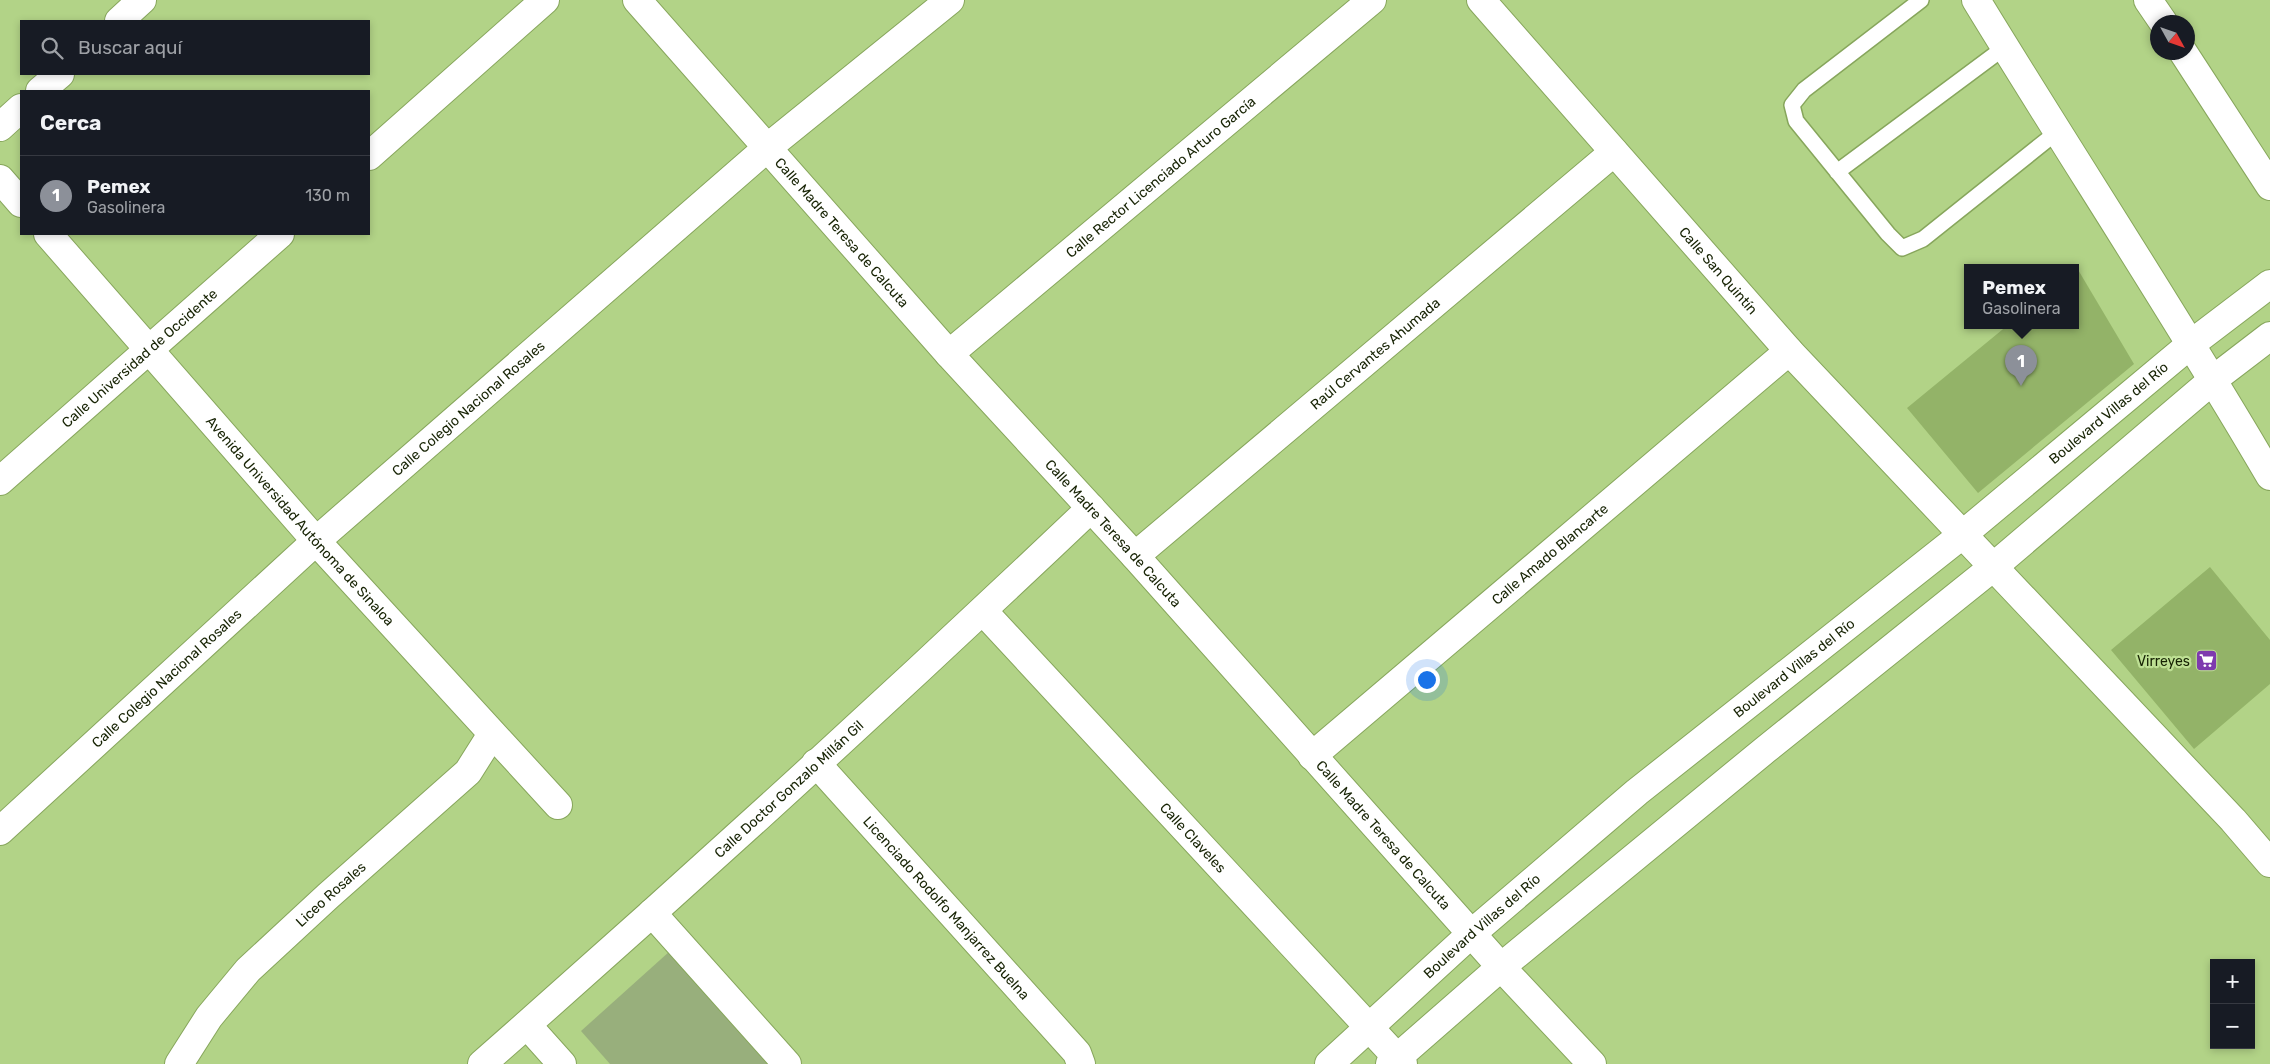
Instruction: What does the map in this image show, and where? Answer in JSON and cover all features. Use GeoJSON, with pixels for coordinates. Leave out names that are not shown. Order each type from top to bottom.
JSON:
{"type":"FeatureCollection","features":[{"type":"Feature","properties":{"kind":"street"},"geometry":{"type":"LineString","coordinates":[[120,20],[142,0]]}},
{"type":"Feature","properties":{"kind":"street"},"geometry":{"type":"LineString","coordinates":[[370,155],[545,0]]}},
{"type":"Feature","properties":{"kind":"street","name":"Calle Madre Teresa de Calcuta"},"geometry":{"type":"LineString","coordinates":[[637,0],[949,354],[1135,556],[1500,967],[1592,1064]]}},
{"type":"Feature","properties":{"kind":"street","name":"Calle Colegio Nacional Rosales"},"geometry":{"type":"LineString","coordinates":[[0,831],[316,541],[767,148],[950,0]]}},
{"type":"Feature","properties":{"kind":"street","name":"Calle Rector Licenciado Arturo García"},"geometry":{"type":"LineString","coordinates":[[949,354],[1372,0]]}},
{"type":"Feature","properties":{"kind":"street","name":"Calle San Quintín"},"geometry":{"type":"LineString","coordinates":[[1481,0],[1790,351],[1992,568],[2233,820],[2270,863]]}},
{"type":"Feature","properties":{"kind":"street"},"geometry":{"type":"LineString","coordinates":[[1976,0],[2056,132],[2214,379],[2270,476]]}},
{"type":"Feature","properties":{"kind":"street"},"geometry":{"type":"LineString","coordinates":[[2148,0],[2158,15]]}},
{"type":"Feature","properties":{"kind":"street"},"geometry":{"type":"LineString","coordinates":[[2188,60],[2270,186]]}},
{"type":"Feature","properties":{"kind":"street"},"geometry":{"type":"LineString","coordinates":[[41,90],[59,75]]}},
{"type":"Feature","properties":{"kind":"street"},"geometry":{"type":"LineString","coordinates":[[0,127],[20,109]]}},
{"type":"Feature","properties":{"kind":"street","name":"Raúl Cervantes Ahumada"},"geometry":{"type":"LineString","coordinates":[[1135,556],[1614,152]]}},
{"type":"Feature","properties":{"kind":"street"},"geometry":{"type":"LineString","coordinates":[[0,179],[20,203]]}},
{"type":"Feature","properties":{"kind":"street","name":"Avenida Universidad Autónoma de Sinaloa"},"geometry":{"type":"LineString","coordinates":[[49,235],[316,541],[558,805]]}},
{"type":"Feature","properties":{"kind":"street","name":"Calle Universidad de Occidente"},"geometry":{"type":"LineString","coordinates":[[0,481],[279,235]]}},
{"type":"Feature","properties":{"kind":"street","name":"Boulevard Villas del Río"},"geometry":{"type":"LineString","coordinates":[[1329,1064],[1471,934],[1637,792],[1962,535],[2191,344],[2270,284]]}},
{"type":"Feature","properties":{"kind":"street"},"geometry":{"type":"LineString","coordinates":[[1397,1062],[1500,967],[1765,750],[1992,568],[2214,379],[2270,336]]}},
{"type":"Feature","properties":{"kind":"street","name":"Calle Amado Blancarte"},"geometry":{"type":"LineString","coordinates":[[1312,756],[1790,351]]}},
{"type":"Feature","properties":{"kind":"street","name":"Calle Doctor Gonzalo Millán Gil"},"geometry":{"type":"LineString","coordinates":[[482,1064],[652,913],[983,611],[1091,508]]}},
{"type":"Feature","properties":{"kind":"street","name":"Calle Claveles"},"geometry":{"type":"LineString","coordinates":[[983,611],[1370,1027],[1397,1062]]}},
{"type":"Feature","properties":{"kind":"street","name":"Liceo Rosales"},"geometry":{"type":"LineString","coordinates":[[179,1064],[209,1017],[248,970],[468,772],[492,734]]}},
{"type":"Feature","properties":{"kind":"street","name":"Licenciado Rodolfo Manjarrez Buelna"},"geometry":{"type":"LineString","coordinates":[[816,763],[1079,1058]]}},
{"type":"Feature","properties":{"kind":"street"},"geometry":{"type":"LineString","coordinates":[[652,913],[787,1064]]}},
{"type":"Feature","properties":{"kind":"street"},"geometry":{"type":"LineString","coordinates":[[527,1025],[562,1064]]}},
{"type":"Feature","properties":{"kind":"lane"},"geometry":{"type":"LineString","coordinates":[[1921,0],[1804,90],[1792,104],[1796,121],[1888,234],[1902,248],[1923,239],[2056,132]]}},
{"type":"Feature","properties":{"kind":"lane"},"geometry":{"type":"LineString","coordinates":[[1837,172],[2005,47]]}},
{"type":"Feature","properties":{"kind":"green space"},"geometry":{"type":"Polygon","coordinates":[[[670,951],[770,1064],[610,1064],[581,1031],[670,951]]]}},
{"type":"Feature","properties":{"kind":"building"},"geometry":{"type":"Polygon","coordinates":[[[2079,271],[2134,364],[1978,493],[1907,408],[2003,329],[2079,329],[2079,271]]]}},
{"type":"Feature","properties":{"kind":"building"},"geometry":{"type":"Polygon","coordinates":[[[2210,567],[2270,640],[2270,684],[2194,749],[2111,650],[2210,567]]]}},
{"type":"Feature","properties":{"kind":"place","name":"Pemex"},"geometry":{"type":"Point","coordinates":[2021,386]}},
{"type":"Feature","properties":{"kind":"place","name":"Virreyes"},"geometry":{"type":"Point","coordinates":[2206,661]}}]}
